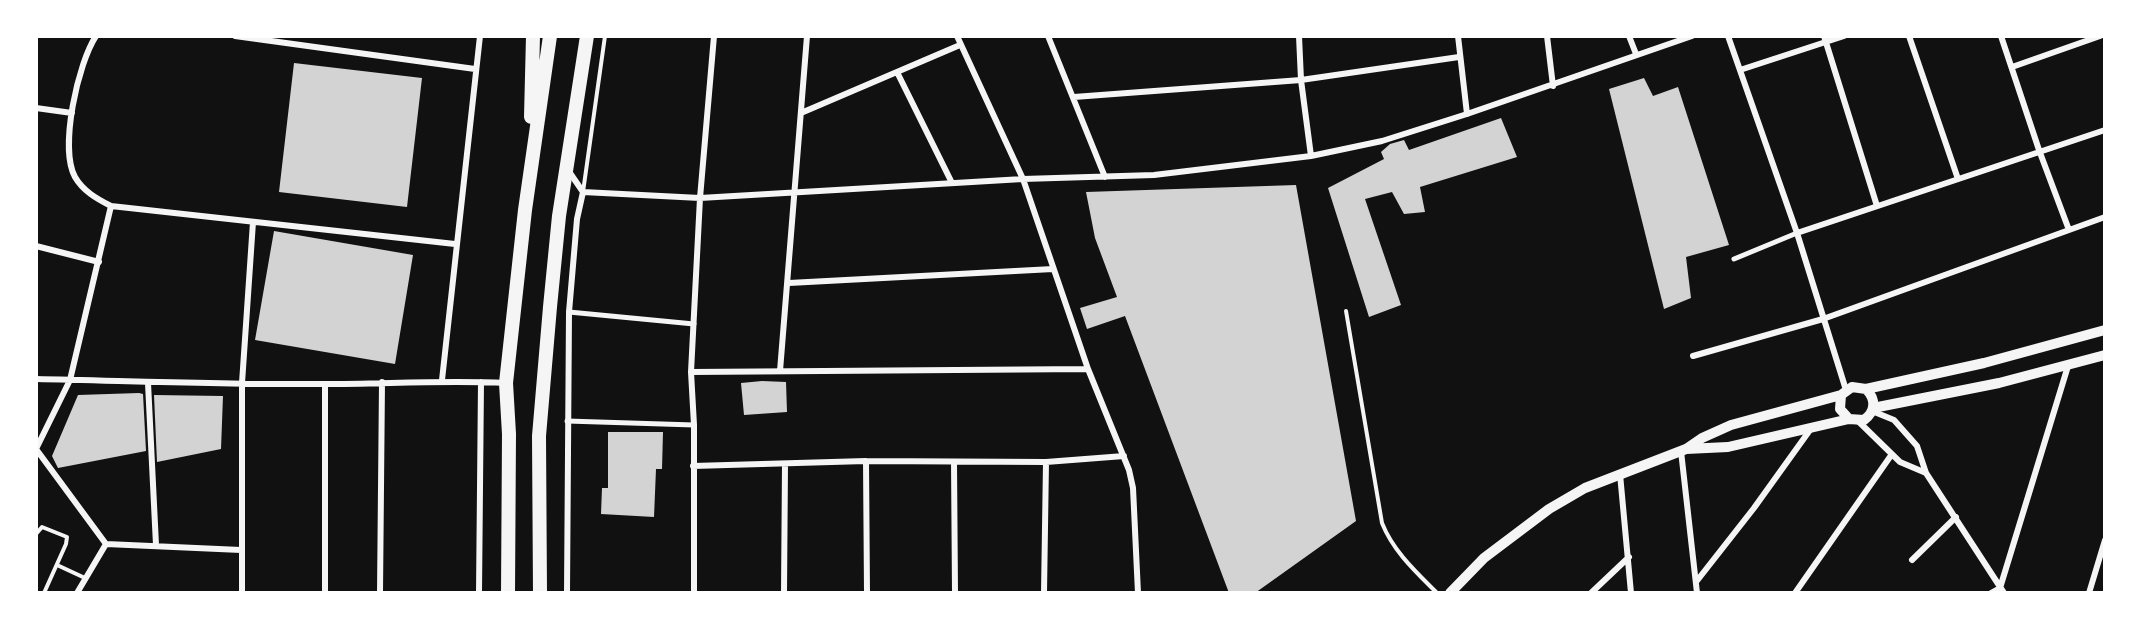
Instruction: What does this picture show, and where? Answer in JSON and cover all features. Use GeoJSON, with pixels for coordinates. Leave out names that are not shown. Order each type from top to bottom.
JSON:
{"type":"FeatureCollection","features":[{"type":"Feature","properties":{"kind":"highway"},"geometry":{"type":"LineString","coordinates":[[531,174],[533,36]]}},
{"type":"Feature","properties":{"kind":"highway"},"geometry":{"type":"LineString","coordinates":[[508,593],[509,434],[506,383],[550,36]]}},
{"type":"Feature","properties":{"kind":"highway"},"geometry":{"type":"LineString","coordinates":[[540,593],[539,436],[559,216],[587,36]]}},
{"type":"Feature","properties":{"kind":"street"},"geometry":{"type":"LineString","coordinates":[[96,36],[78,77],[72,113],[71,168],[83,188],[94,198],[111,206],[455,244]]}},
{"type":"Feature","properties":{"kind":"street"},"geometry":{"type":"LineString","coordinates":[[235,36],[475,69]]}},
{"type":"Feature","properties":{"kind":"street"},"geometry":{"type":"LineString","coordinates":[[442,380],[455,244],[480,36]]}},
{"type":"Feature","properties":{"kind":"street"},"geometry":{"type":"LineString","coordinates":[[694,593],[694,425],[691,372],[700,198],[714,36]]}},
{"type":"Feature","properties":{"kind":"street"},"geometry":{"type":"LineString","coordinates":[[780,371],[789,283],[807,36]]}},
{"type":"Feature","properties":{"kind":"street"},"geometry":{"type":"LineString","coordinates":[[957,36],[1023,179],[1088,369],[1124,456],[1133,488],[1138,593]]}},
{"type":"Feature","properties":{"kind":"street"},"geometry":{"type":"LineString","coordinates":[[1048,36],[1105,177]]}},
{"type":"Feature","properties":{"kind":"street"},"geometry":{"type":"LineString","coordinates":[[1299,36],[1301,80],[1311,156]]}},
{"type":"Feature","properties":{"kind":"street"},"geometry":{"type":"LineString","coordinates":[[1458,36],[1467,114]]}},
{"type":"Feature","properties":{"kind":"street"},"geometry":{"type":"LineString","coordinates":[[1547,36],[1553,86]]}},
{"type":"Feature","properties":{"kind":"street"},"geometry":{"type":"LineString","coordinates":[[1629,36],[1636,54]]}},
{"type":"Feature","properties":{"kind":"street"},"geometry":{"type":"LineString","coordinates":[[583,192],[700,198],[1023,179],[1105,177],[1203,170],[1311,156],[1382,141],[1553,86],[1636,54],[1692,36]]}},
{"type":"Feature","properties":{"kind":"street"},"geometry":{"type":"LineString","coordinates":[[1728,36],[1797,233],[1823,318],[1844,393],[1840,409],[1906,466],[1926,473]]}},
{"type":"Feature","properties":{"kind":"street"},"geometry":{"type":"LineString","coordinates":[[1740,70],[1825,39],[1844,36]]}},
{"type":"Feature","properties":{"kind":"street"},"geometry":{"type":"LineString","coordinates":[[1909,36],[1958,179]]}},
{"type":"Feature","properties":{"kind":"street"},"geometry":{"type":"LineString","coordinates":[[2001,36],[2038,150],[2069,230]]}},
{"type":"Feature","properties":{"kind":"street"},"geometry":{"type":"LineString","coordinates":[[2012,68],[2100,36]]}},
{"type":"Feature","properties":{"kind":"street"},"geometry":{"type":"LineString","coordinates":[[1825,39],[1877,206]]}},
{"type":"Feature","properties":{"kind":"street"},"geometry":{"type":"LineString","coordinates":[[801,113],[960,45]]}},
{"type":"Feature","properties":{"kind":"street"},"geometry":{"type":"LineString","coordinates":[[1074,97],[1301,80],[1459,57]]}},
{"type":"Feature","properties":{"kind":"street"},"geometry":{"type":"LineString","coordinates":[[897,72],[952,183]]}},
{"type":"Feature","properties":{"kind":"street"},"geometry":{"type":"LineString","coordinates":[[36,108],[72,113]]}},
{"type":"Feature","properties":{"kind":"street"},"geometry":{"type":"LineString","coordinates":[[1734,259],[1797,233],[2105,129]]}},
{"type":"Feature","properties":{"kind":"street"},"geometry":{"type":"LineString","coordinates":[[566,166],[583,192],[577,219],[569,312],[567,593]]}},
{"type":"Feature","properties":{"kind":"street"},"geometry":{"type":"LineString","coordinates":[[106,544],[36,449],[70,380],[111,206]]}},
{"type":"Feature","properties":{"kind":"street"},"geometry":{"type":"LineString","coordinates":[[1693,356],[1823,318],[2105,217]]}},
{"type":"Feature","properties":{"kind":"street"},"geometry":{"type":"LineString","coordinates":[[242,593],[242,383],[253,222]]}},
{"type":"Feature","properties":{"kind":"street"},"geometry":{"type":"LineString","coordinates":[[36,246],[99,262]]}},
{"type":"Feature","properties":{"kind":"street"},"geometry":{"type":"LineString","coordinates":[[789,283],[1053,269]]}},
{"type":"Feature","properties":{"kind":"street"},"geometry":{"type":"LineString","coordinates":[[569,312],[694,324]]}},
{"type":"Feature","properties":{"kind":"street"},"geometry":{"type":"LineString","coordinates":[[1450,593],[1484,558],[1549,509],[1585,488],[1684,450],[1702,438],[1731,425],[1844,393],[1852,387],[1866,389],[1984,363],[2105,330]]}},
{"type":"Feature","properties":{"kind":"street"},"geometry":{"type":"LineString","coordinates":[[1873,410],[1957,393],[2105,355]]}},
{"type":"Feature","properties":{"kind":"street"},"geometry":{"type":"LineString","coordinates":[[2002,591],[2068,366]]}},
{"type":"Feature","properties":{"kind":"street"},"geometry":{"type":"LineString","coordinates":[[691,372],[1088,369]]}},
{"type":"Feature","properties":{"kind":"street"},"geometry":{"type":"LineString","coordinates":[[36,379],[148,383],[325,384],[442,380],[506,383]]}},
{"type":"Feature","properties":{"kind":"street"},"geometry":{"type":"LineString","coordinates":[[380,593],[382,382]]}},
{"type":"Feature","properties":{"kind":"street"},"geometry":{"type":"LineString","coordinates":[[479,593],[481,382]]}},
{"type":"Feature","properties":{"kind":"street"},"geometry":{"type":"LineString","coordinates":[[148,383],[156,545]]}},
{"type":"Feature","properties":{"kind":"street"},"geometry":{"type":"LineString","coordinates":[[325,384],[325,593]]}},
{"type":"Feature","properties":{"kind":"street"},"geometry":{"type":"LineString","coordinates":[[1684,450],[1728,447],[1869,416],[1873,410],[1871,394],[1866,389]]}},
{"type":"Feature","properties":{"kind":"street"},"geometry":{"type":"LineString","coordinates":[[1873,410],[1894,420],[1910,437],[1921,453],[1926,473],[2002,591]]}},
{"type":"Feature","properties":{"kind":"street"},"geometry":{"type":"LineString","coordinates":[[567,421],[694,425]]}},
{"type":"Feature","properties":{"kind":"street"},"geometry":{"type":"LineString","coordinates":[[1696,582],[1754,508],[1810,430]]}},
{"type":"Feature","properties":{"kind":"street"},"geometry":{"type":"LineString","coordinates":[[1684,450],[1697,593]]}},
{"type":"Feature","properties":{"kind":"street"},"geometry":{"type":"LineString","coordinates":[[1795,593],[1892,454]]}},
{"type":"Feature","properties":{"kind":"street"},"geometry":{"type":"LineString","coordinates":[[693,466],[866,461],[1046,462],[1124,456]]}},
{"type":"Feature","properties":{"kind":"street"},"geometry":{"type":"LineString","coordinates":[[866,461],[867,593]]}},
{"type":"Feature","properties":{"kind":"street"},"geometry":{"type":"LineString","coordinates":[[954,462],[955,593]]}},
{"type":"Feature","properties":{"kind":"street"},"geometry":{"type":"LineString","coordinates":[[1044,593],[1046,462]]}},
{"type":"Feature","properties":{"kind":"street"},"geometry":{"type":"LineString","coordinates":[[784,593],[785,464]]}},
{"type":"Feature","properties":{"kind":"street"},"geometry":{"type":"LineString","coordinates":[[1620,473],[1631,593]]}},
{"type":"Feature","properties":{"kind":"street"},"geometry":{"type":"LineString","coordinates":[[1912,560],[1956,517]]}},
{"type":"Feature","properties":{"kind":"street"},"geometry":{"type":"LineString","coordinates":[[2089,593],[2105,540]]}},
{"type":"Feature","properties":{"kind":"street"},"geometry":{"type":"LineString","coordinates":[[106,544],[241,550]]}},
{"type":"Feature","properties":{"kind":"street"},"geometry":{"type":"LineString","coordinates":[[77,593],[106,544]]}},
{"type":"Feature","properties":{"kind":"street"},"geometry":{"type":"LineString","coordinates":[[1591,593],[1629,557]]}},
{"type":"Feature","properties":{"kind":"street"},"geometry":{"type":"LineString","coordinates":[[1991,593],[2002,591]]}},
{"type":"Feature","properties":{"kind":"lane"},"geometry":{"type":"LineString","coordinates":[[583,192],[605,36]]}},
{"type":"Feature","properties":{"kind":"lane"},"geometry":{"type":"LineString","coordinates":[[1346,311],[1382,523],[1398,552],[1437,593]]}},
{"type":"Feature","properties":{"kind":"lane"},"geometry":{"type":"LineString","coordinates":[[36,534],[42,526],[67,537],[44,593]]}},
{"type":"Feature","properties":{"kind":"lane"},"geometry":{"type":"LineString","coordinates":[[57,565],[86,578]]}},
{"type":"Feature","properties":{"kind":"building"},"geometry":{"type":"Polygon","coordinates":[[[294,63],[422,78],[407,207],[279,192],[294,63]]]}},
{"type":"Feature","properties":{"kind":"building"},"geometry":{"type":"Polygon","coordinates":[[[1644,78],[1653,96],[1678,87],[1729,245],[1686,257],[1691,298],[1664,309],[1609,89],[1644,78]]]}},
{"type":"Feature","properties":{"kind":"building"},"geometry":{"type":"Polygon","coordinates":[[[1501,118],[1517,157],[1420,187],[1425,212],[1404,214],[1392,192],[1365,199],[1401,305],[1369,317],[1328,188],[1384,159],[1381,152],[1390,144],[1404,140],[1409,150],[1501,118]]]}},
{"type":"Feature","properties":{"kind":"building"},"geometry":{"type":"Polygon","coordinates":[[[1296,185],[1356,521],[1255,593],[1229,593],[1125,316],[1087,329],[1080,308],[1117,297],[1095,238],[1086,192],[1296,185]]]}},
{"type":"Feature","properties":{"kind":"building"},"geometry":{"type":"Polygon","coordinates":[[[274,231],[413,255],[395,364],[255,340],[274,231]]]}},
{"type":"Feature","properties":{"kind":"building"},"geometry":{"type":"Polygon","coordinates":[[[786,382],[787,412],[744,415],[741,383],[786,382]]]}},
{"type":"Feature","properties":{"kind":"building"},"geometry":{"type":"Polygon","coordinates":[[[143,394],[146,451],[58,468],[52,456],[78,395],[143,394]]]}},
{"type":"Feature","properties":{"kind":"building"},"geometry":{"type":"Polygon","coordinates":[[[154,395],[223,396],[221,449],[157,462],[154,395]]]}},
{"type":"Feature","properties":{"kind":"building"},"geometry":{"type":"Polygon","coordinates":[[[608,432],[663,432],[662,469],[656,469],[654,517],[601,514],[602,488],[608,488],[608,432]]]}}]}
